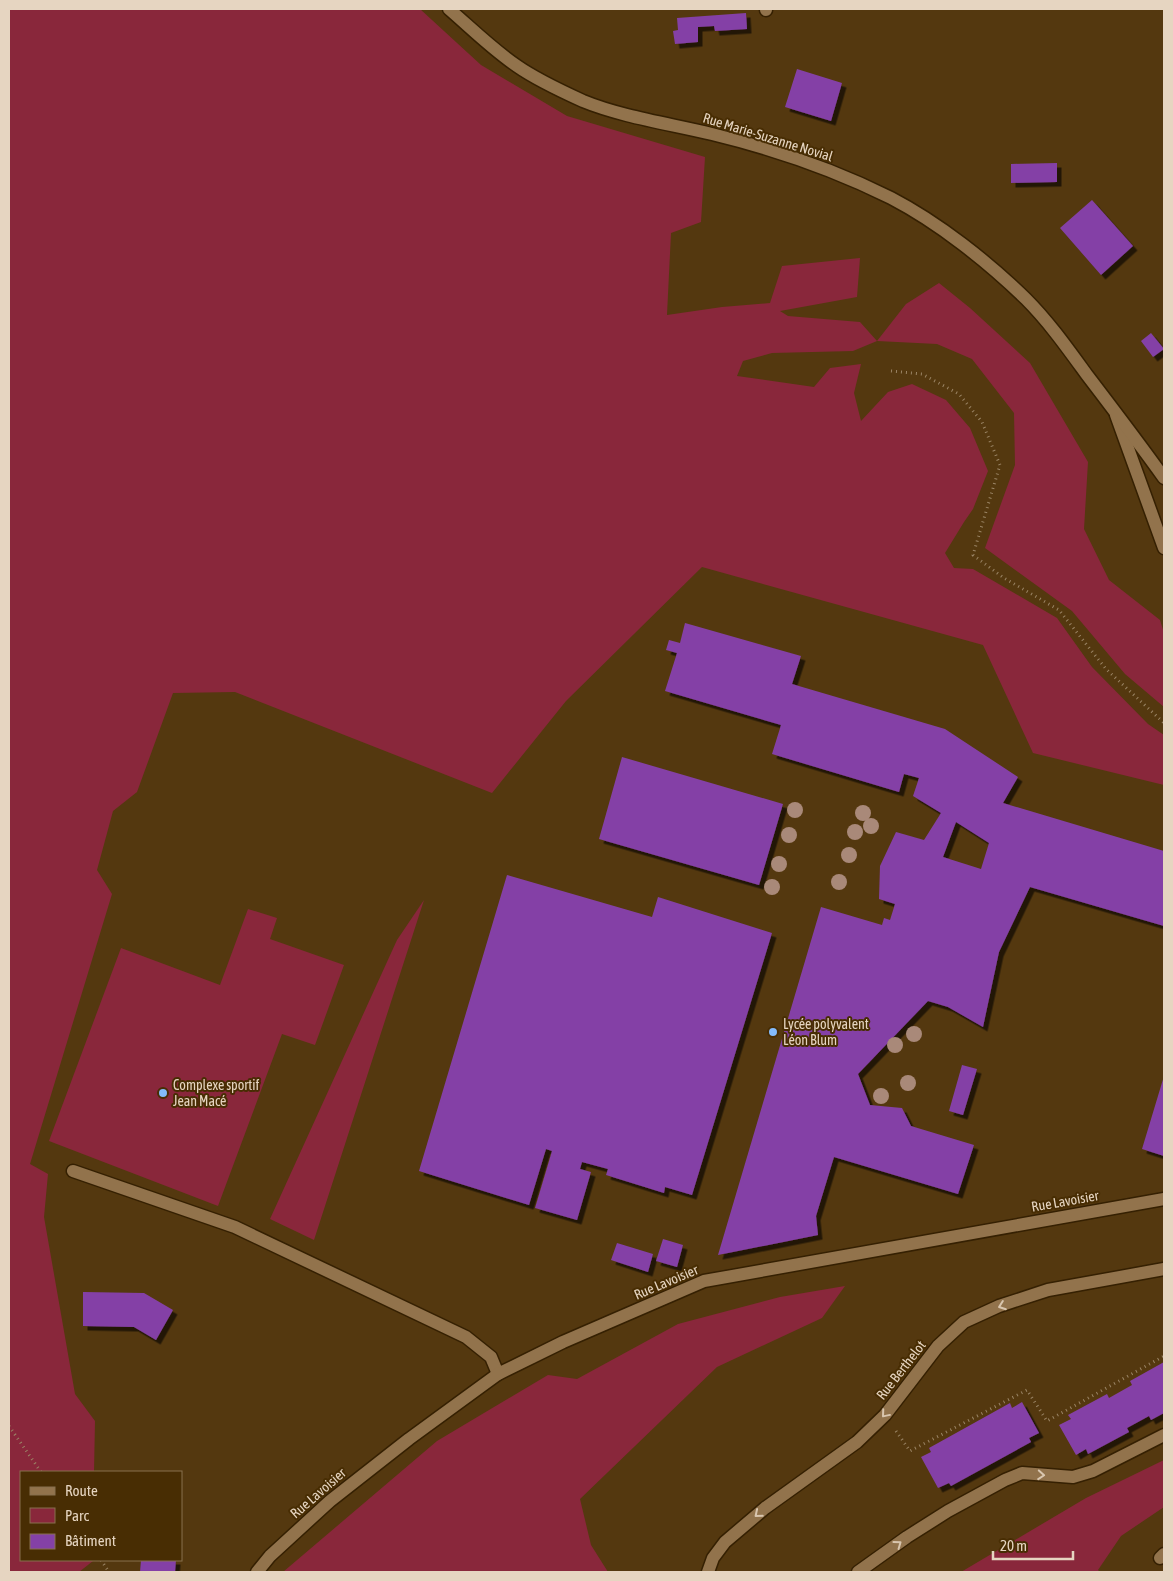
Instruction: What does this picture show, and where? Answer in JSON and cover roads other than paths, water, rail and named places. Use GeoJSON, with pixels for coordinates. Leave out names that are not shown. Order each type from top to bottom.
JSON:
{"type":"FeatureCollection","features":[{"type":"Feature","properties":{"kind":"street","name":"Rue Marie-Suzanne Novial"},"geometry":{"type":"LineString","coordinates":[[449,9],[487,43],[518,66],[550,85],[585,102],[732,139],[788,156],[841,175],[892,199],[941,229],[991,268],[1026,300],[1058,335],[1164,478]]}},
{"type":"Feature","properties":{"kind":"street"},"geometry":{"type":"LineString","coordinates":[[1114,410],[1164,548]]}},
{"type":"Feature","properties":{"kind":"street"},"geometry":{"type":"LineString","coordinates":[[73,1171],[235,1227],[458,1332],[492,1358],[498,1374]]}},
{"type":"Feature","properties":{"kind":"street","name":"Rue Lavoisier"},"geometry":{"type":"LineString","coordinates":[[256,1572],[270,1556],[330,1501],[409,1439],[498,1374],[563,1342],[704,1281],[1164,1199]]}},
{"type":"Feature","properties":{"kind":"street","name":"Rue Berthelot"},"geometry":{"type":"LineString","coordinates":[[708,1572],[713,1558],[725,1542],[765,1508],[857,1442],[885,1415],[938,1346],[964,1322],[1000,1306],[1048,1290],[1164,1269]]}},
{"type":"Feature","properties":{"kind":"street"},"geometry":{"type":"LineString","coordinates":[[858,1572],[940,1516],[1005,1480],[1022,1473],[1073,1477],[1093,1471],[1164,1435]]}},
{"type":"Feature","properties":{"kind":"place","name":"Lycée polyvalent Léon Blum"},"geometry":{"type":"Point","coordinates":[773,1032]}},
{"type":"Feature","properties":{"kind":"place","name":"Complexe sportif Jean Macé"},"geometry":{"type":"Point","coordinates":[163,1093]}}]}
